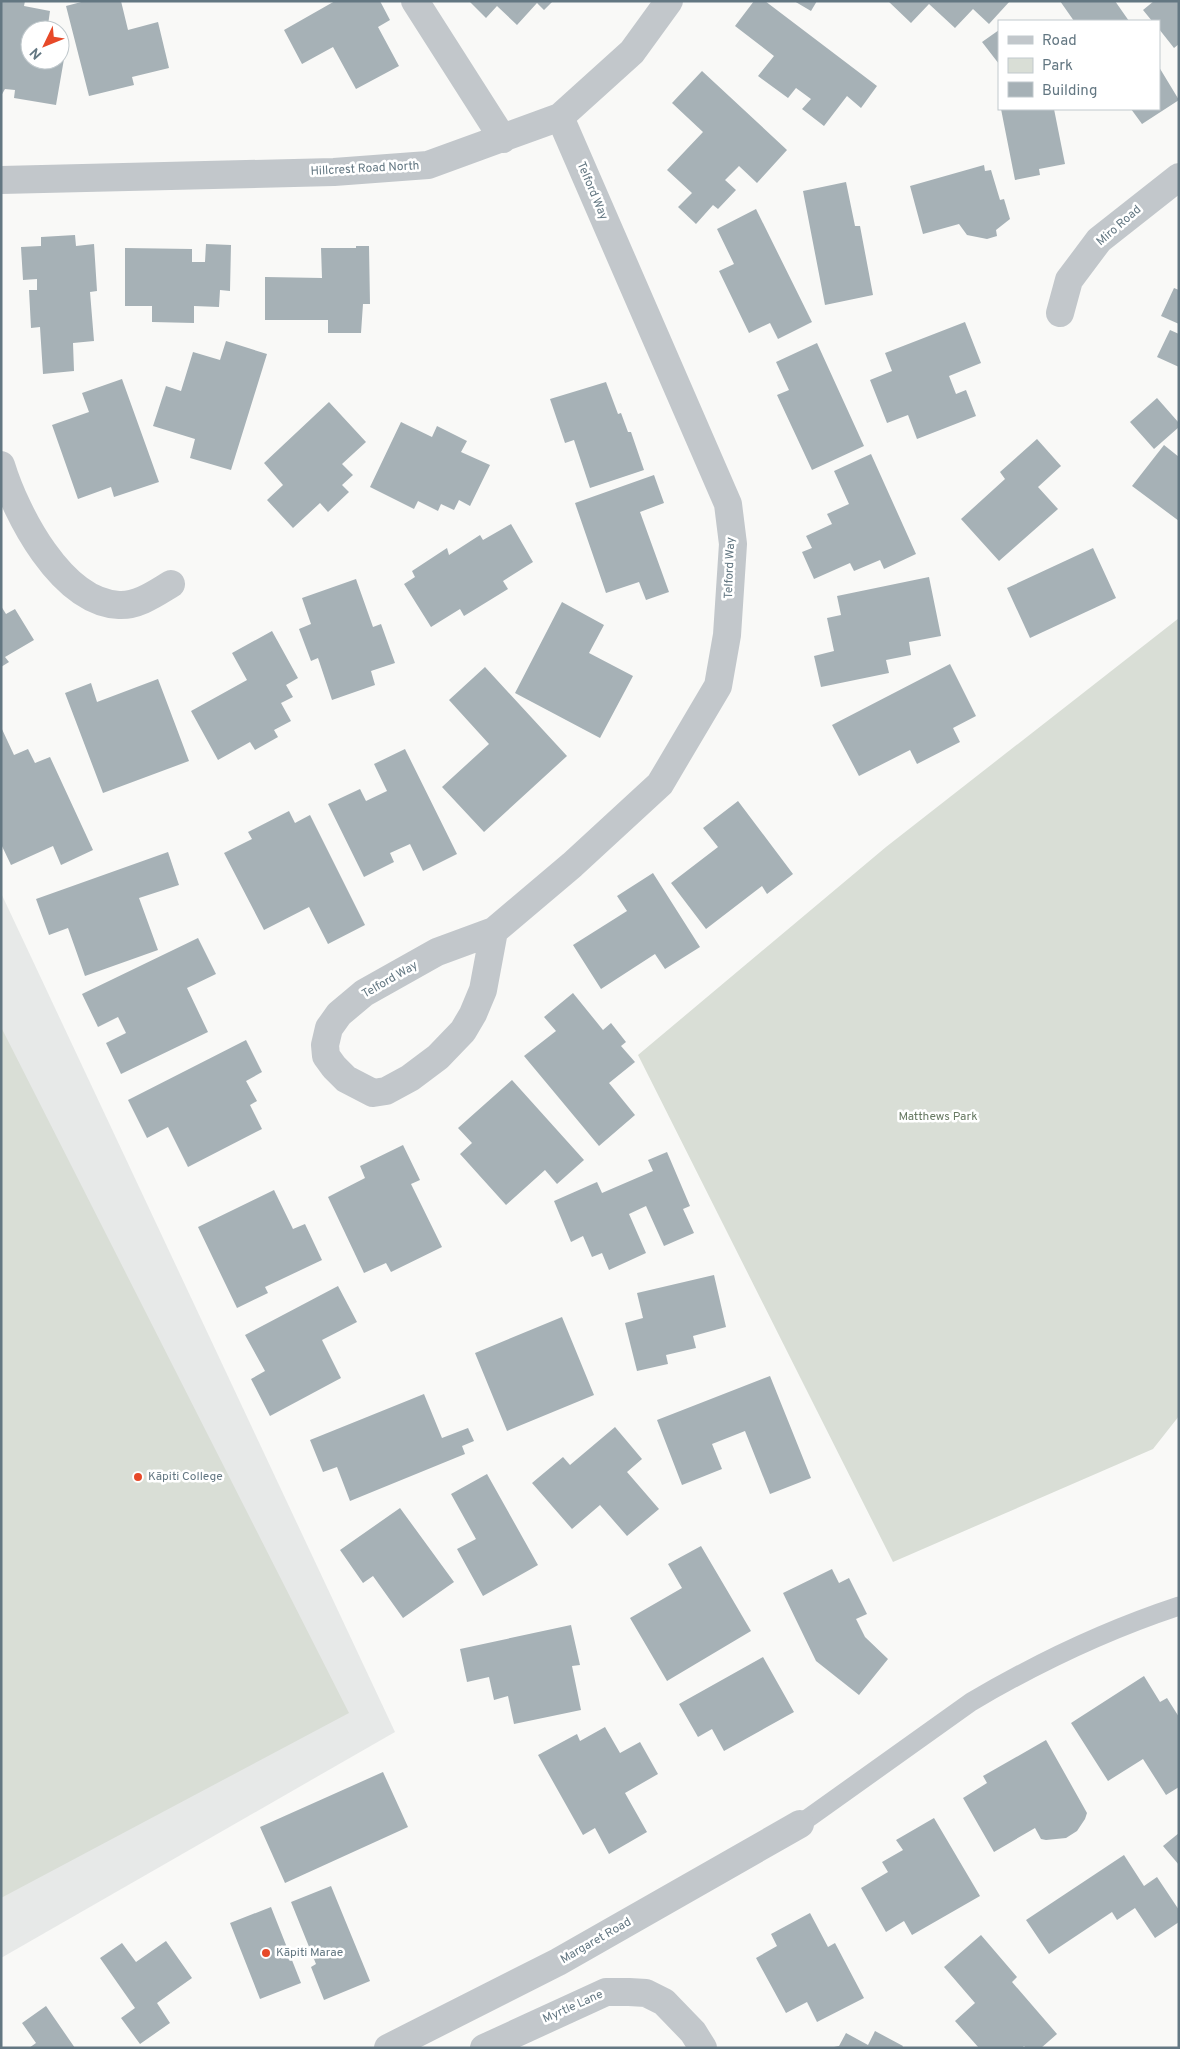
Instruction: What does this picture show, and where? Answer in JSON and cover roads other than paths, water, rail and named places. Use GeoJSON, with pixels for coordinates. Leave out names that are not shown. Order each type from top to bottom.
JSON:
{"type":"FeatureCollection","features":[{"type":"Feature","properties":{"kind":"street"},"geometry":{"type":"LineString","coordinates":[[415,1],[503,140]]}},
{"type":"Feature","properties":{"kind":"street","name":"Hillcrest Road North"},"geometry":{"type":"LineString","coordinates":[[1,180],[383,170],[428,165],[503,140],[560,117],[632,52],[669,1]]}},
{"type":"Feature","properties":{"kind":"street","name":"Telford Way"},"geometry":{"type":"LineString","coordinates":[[494,931],[483,990],[473,1014],[463,1030],[438,1057],[410,1078],[386,1091],[372,1093],[346,1079],[334,1067],[326,1056],[325,1045],[329,1028],[339,1014],[364,993],[437,952],[494,931],[572,865],[660,784],[718,686],[727,635],[733,544],[728,504],[560,117]]}},
{"type":"Feature","properties":{"kind":"street","name":"Miro Road"},"geometry":{"type":"LineString","coordinates":[[1060,313],[1069,280],[1099,240],[1179,177]]}},
{"type":"Feature","properties":{"kind":"street"},"geometry":{"type":"LineString","coordinates":[[1,465],[21,515],[37,544],[55,566],[77,586],[97,600],[120,605],[142,601],[171,584]]}},
{"type":"Feature","properties":{"kind":"street","name":"Margaret Road"},"geometry":{"type":"LineString","coordinates":[[388,2048],[558,1962],[800,1824]]}},
{"type":"Feature","properties":{"kind":"street","name":"Myrtle Lane"},"geometry":{"type":"LineString","coordinates":[[484,2048],[606,1992],[646,1993],[664,2002],[693,2032],[703,2048]]}},
{"type":"Feature","properties":{"kind":"lane"},"geometry":{"type":"LineString","coordinates":[[800,1824],[971,1702],[1000,1685],[1050,1659],[1134,1621],[1179,1606]]}},
{"type":"Feature","properties":{"kind":"place","name":"Kāpiti College"},"geometry":{"type":"Point","coordinates":[138,1477]}},
{"type":"Feature","properties":{"kind":"place","name":"Kāpiti Marae"},"geometry":{"type":"Point","coordinates":[266,1953]}},
{"type":"Feature","properties":{"kind":"park label","name":"Matthews Park"},"geometry":{"type":"Point","coordinates":[938,1117]}}]}
